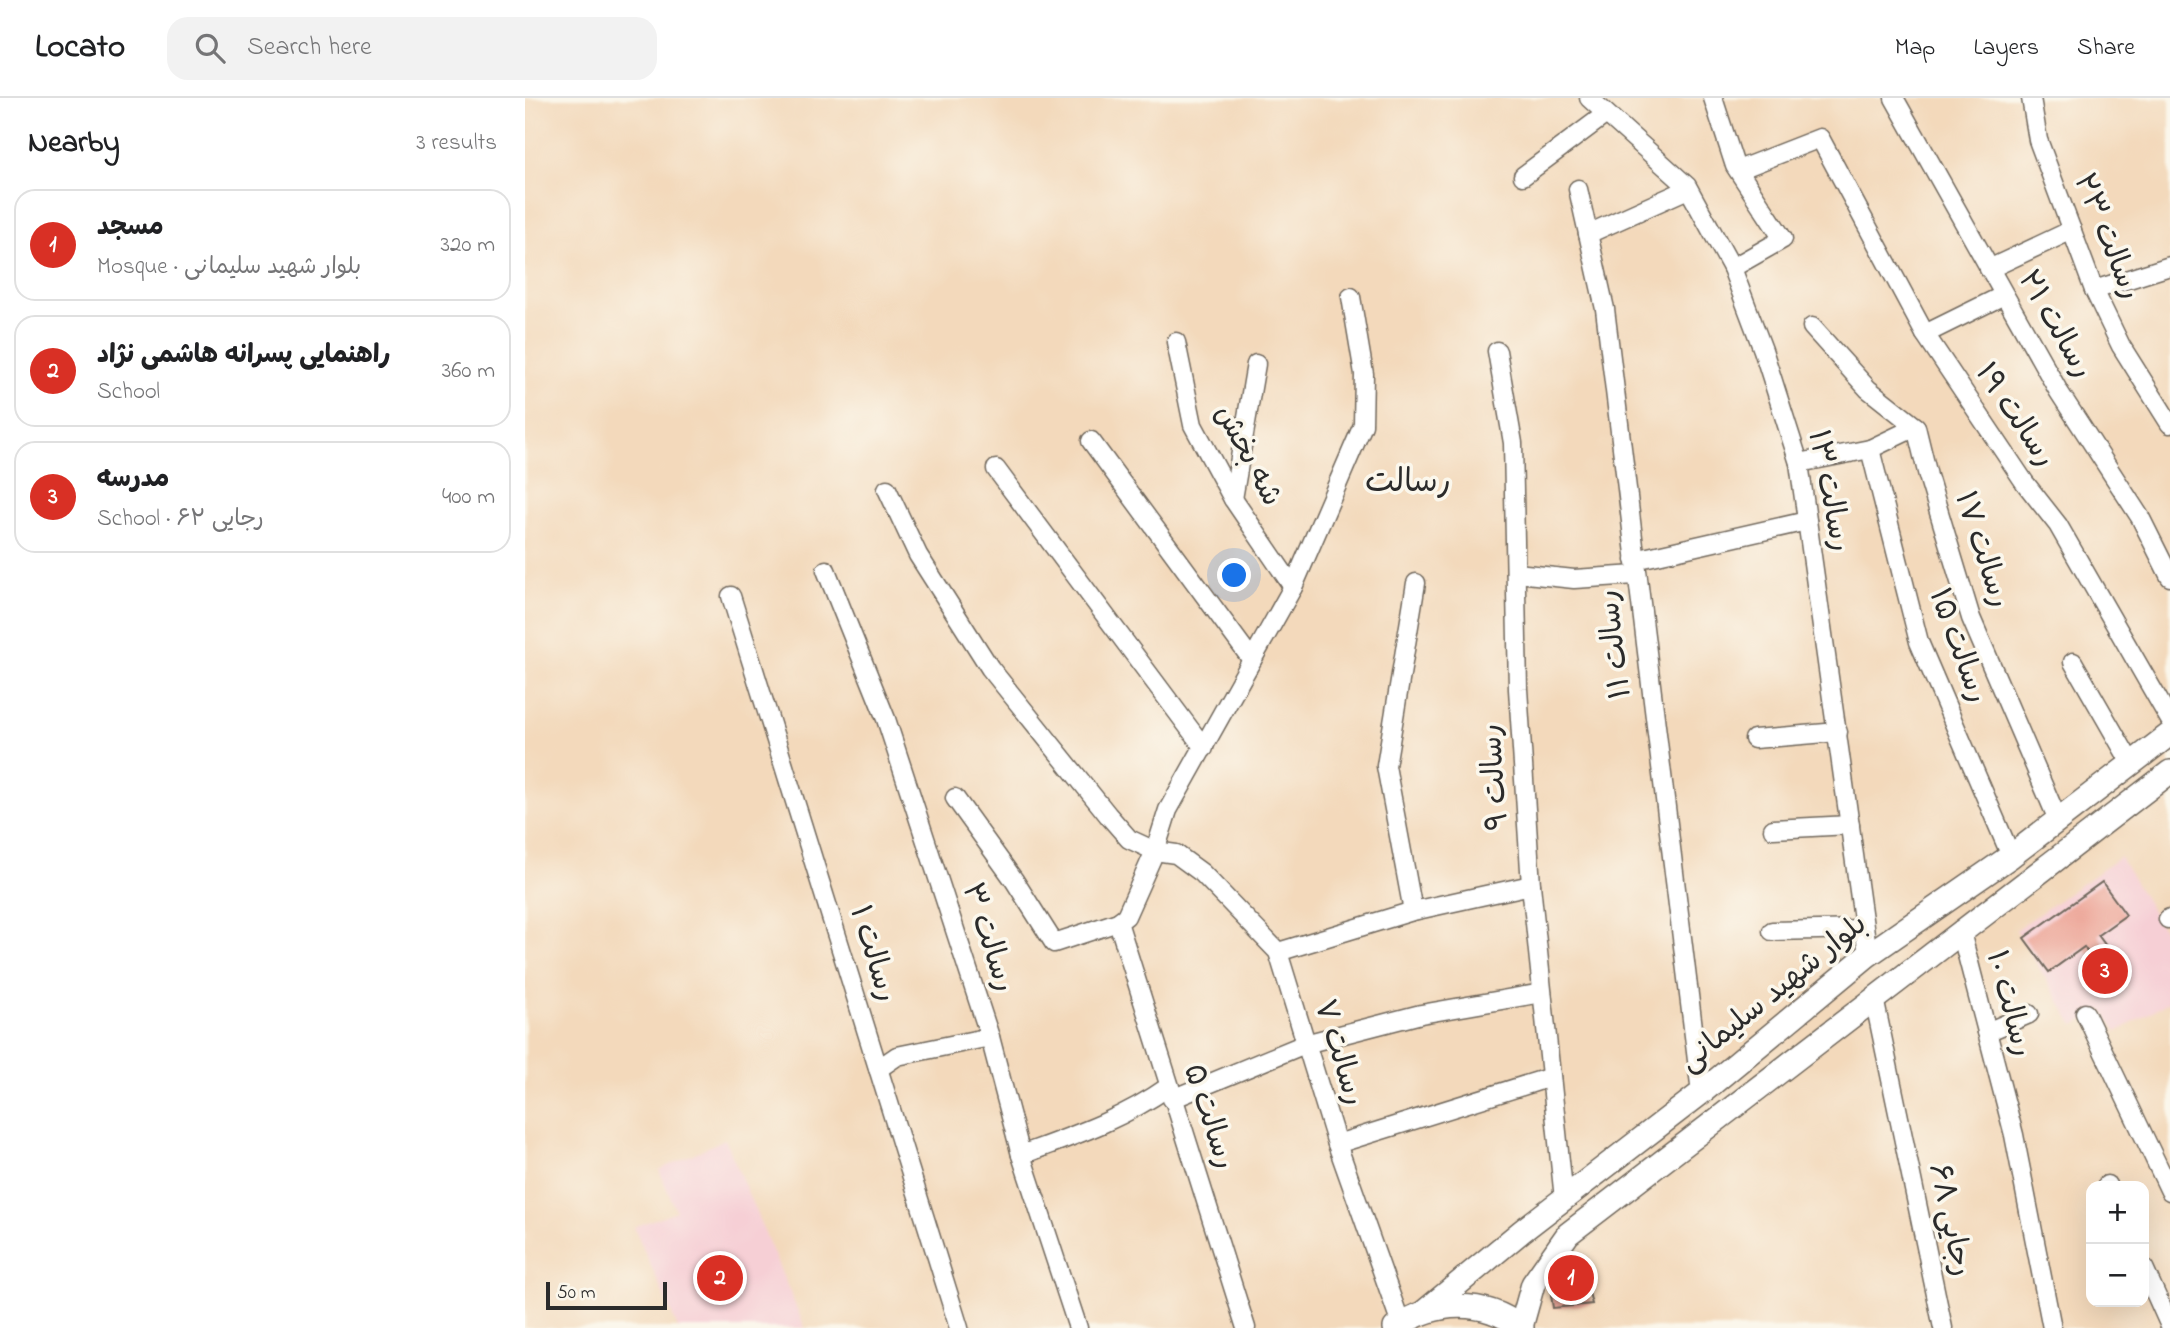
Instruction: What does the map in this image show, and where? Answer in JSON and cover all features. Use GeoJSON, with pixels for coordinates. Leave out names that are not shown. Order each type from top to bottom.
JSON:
{"type":"FeatureCollection","features":[{"type":"Feature","properties":{"kind":"main road","name":"بلوار شهید سلیمانی"},"geometry":{"type":"LineString","coordinates":[[1424,1311],[1701,1093],[1868,955],[2011,856],[2170,734]]}},
{"type":"Feature","properties":{"kind":"main road","name":"بلوار شهید سلیمانی"},"geometry":{"type":"LineString","coordinates":[[1521,1328],[1533,1284],[1568,1234],[2170,772]]}},
{"type":"Feature","properties":{"kind":"main road"},"geometry":{"type":"LineString","coordinates":[[1398,1326],[1424,1311],[1451,1306],[1475,1306],[1501,1313],[1521,1328]]}},
{"type":"Feature","properties":{"kind":"street","name":"رسالت ۱۳"},"geometry":{"type":"LineString","coordinates":[[1589,98],[1688,189],[1732,268],[1763,349],[1799,463],[1868,955]]}},
{"type":"Feature","properties":{"kind":"street"},"geometry":{"type":"LineString","coordinates":[[1713,98],[1738,170],[1783,239],[1732,268]]}},
{"type":"Feature","properties":{"kind":"street","name":"رسالت ۲۱"},"geometry":{"type":"LineString","coordinates":[[1894,98],[2059,392],[2140,517],[2170,577]]}},
{"type":"Feature","properties":{"kind":"street","name":"رسالت ۲۳"},"geometry":{"type":"LineString","coordinates":[[2031,98],[2038,140],[2094,290],[2121,346],[2170,424]]}},
{"type":"Feature","properties":{"kind":"street"},"geometry":{"type":"LineString","coordinates":[[1523,176],[1606,114]]}},
{"type":"Feature","properties":{"kind":"street","name":"رسالت ۱۹"},"geometry":{"type":"LineString","coordinates":[[1738,170],[1820,138],[1924,334],[2025,483],[2057,525],[2170,720]]}},
{"type":"Feature","properties":{"kind":"street","name":"رسالت ۱۱"},"geometry":{"type":"LineString","coordinates":[[1578,189],[1605,309],[1701,1093]]}},
{"type":"Feature","properties":{"kind":"street"},"geometry":{"type":"LineString","coordinates":[[1588,234],[1688,189]]}},
{"type":"Feature","properties":{"kind":"street"},"geometry":{"type":"LineString","coordinates":[[1989,269],[2072,230]]}},
{"type":"Feature","properties":{"kind":"street"},"geometry":{"type":"LineString","coordinates":[[2094,290],[2170,266]]}},
{"type":"Feature","properties":{"kind":"street"},"geometry":{"type":"LineString","coordinates":[[1924,334],[2004,295]]}},
{"type":"Feature","properties":{"kind":"street"},"geometry":{"type":"LineString","coordinates":[[955,798],[1014,880],[1054,943],[1118,922],[1126,916],[1155,851],[1168,810],[1293,587],[1363,425],[1364,374],[1351,297]]}},
{"type":"Feature","properties":{"kind":"street"},"geometry":{"type":"LineString","coordinates":[[1799,463],[1870,449],[1916,427],[1868,389],[1812,327]]}},
{"type":"Feature","properties":{"kind":"street","name":"شه بخش"},"geometry":{"type":"LineString","coordinates":[[1176,342],[1193,425],[1233,499],[1293,587]]}},
{"type":"Feature","properties":{"kind":"street","name":"رسالت ۹"},"geometry":{"type":"LineString","coordinates":[[1497,351],[1513,443],[1518,689],[1531,885],[1564,1199]]}},
{"type":"Feature","properties":{"kind":"street"},"geometry":{"type":"LineString","coordinates":[[1233,499],[1256,364]]}},
{"type":"Feature","properties":{"kind":"street","name":"رسالت ۱۷"},"geometry":{"type":"LineString","coordinates":[[1916,427],[1971,618],[2058,820]]}},
{"type":"Feature","properties":{"kind":"street"},"geometry":{"type":"LineString","coordinates":[[1091,441],[1252,660]]}},
{"type":"Feature","properties":{"kind":"street","name":"رسالت ۱۵"},"geometry":{"type":"LineString","coordinates":[[1870,449],[1919,642],[2011,856]]}},
{"type":"Feature","properties":{"kind":"street"},"geometry":{"type":"LineString","coordinates":[[996,469],[1204,748]]}},
{"type":"Feature","properties":{"kind":"street","name":"رسالت ۷"},"geometry":{"type":"LineString","coordinates":[[887,489],[918,555],[990,668],[1129,839],[1155,851],[1176,853],[1202,873],[1278,952],[1337,1144],[1398,1326]]}},
{"type":"Feature","properties":{"kind":"street"},"geometry":{"type":"LineString","coordinates":[[1516,573],[1574,579],[1635,568],[1807,521]]}},
{"type":"Feature","properties":{"kind":"street","name":"رسالت ۳"},"geometry":{"type":"LineString","coordinates":[[826,570],[886,719],[990,1037],[1021,1155],[1078,1328]]}},
{"type":"Feature","properties":{"kind":"street"},"geometry":{"type":"LineString","coordinates":[[1413,911],[1386,765],[1416,583]]}},
{"type":"Feature","properties":{"kind":"street","name":"رسالت ۱"},"geometry":{"type":"LineString","coordinates":[[731,596],[959,1328]]}},
{"type":"Feature","properties":{"kind":"street"},"geometry":{"type":"LineString","coordinates":[[2073,662],[2131,764]]}},
{"type":"Feature","properties":{"kind":"street"},"geometry":{"type":"LineString","coordinates":[[1754,739],[1838,732]]}},
{"type":"Feature","properties":{"kind":"street"},"geometry":{"type":"LineString","coordinates":[[1773,829],[1850,825]]}},
{"type":"Feature","properties":{"kind":"street"},"geometry":{"type":"LineString","coordinates":[[1278,952],[1413,911],[1531,885]]}},
{"type":"Feature","properties":{"kind":"street","name":"رسالت ۵"},"geometry":{"type":"LineString","coordinates":[[1118,922],[1246,1328]]}},
{"type":"Feature","properties":{"kind":"street"},"geometry":{"type":"LineString","coordinates":[[1772,931],[1864,929]]}},
{"type":"Feature","properties":{"kind":"street","name":"رسالت ۱۰"},"geometry":{"type":"LineString","coordinates":[[1961,932],[2002,1090],[2052,1328]]}},
{"type":"Feature","properties":{"kind":"street"},"geometry":{"type":"LineString","coordinates":[[1021,1155],[1107,1123],[1170,1093],[1305,1044],[1421,1014],[1542,993]]}},
{"type":"Feature","properties":{"kind":"street","name":"رجایی ۶۸"},"geometry":{"type":"LineString","coordinates":[[1874,998],[1943,1328]]}},
{"type":"Feature","properties":{"kind":"street"},"geometry":{"type":"LineString","coordinates":[[2085,1013],[2168,1181]]}},
{"type":"Feature","properties":{"kind":"street"},"geometry":{"type":"LineString","coordinates":[[1987,1032],[2029,1014]]}},
{"type":"Feature","properties":{"kind":"street"},"geometry":{"type":"LineString","coordinates":[[879,1069],[897,1056],[990,1037]]}},
{"type":"Feature","properties":{"kind":"street"},"geometry":{"type":"LineString","coordinates":[[1337,1144],[1551,1077]]}},
{"type":"Feature","properties":{"kind":"street"},"geometry":{"type":"LineString","coordinates":[[2149,1279],[2170,1326]]}},
{"type":"Feature","properties":{"kind":"shaded area"},"geometry":{"type":"Polygon","coordinates":[[[2120,857],[2170,941],[2170,1001],[2117,1032],[2103,1010],[2074,1025],[2016,930],[2120,857]]]}},
{"type":"Feature","properties":{"kind":"shaded area"},"geometry":{"type":"Polygon","coordinates":[[[725,1139],[805,1328],[678,1328],[634,1227],[676,1211],[659,1170],[725,1139]]]}},
{"type":"Feature","properties":{"kind":"building"},"geometry":{"type":"Polygon","coordinates":[[[2102,882],[2126,915],[2098,935],[2106,946],[2091,957],[2084,947],[2049,972],[2024,938],[2102,882]]]}},
{"type":"Feature","properties":{"kind":"building"},"geometry":{"type":"Polygon","coordinates":[[[1580,1258],[1592,1304],[1553,1308],[1551,1295],[1560,1266],[1580,1258]]]}},
{"type":"Feature","properties":{"kind":"place","name":"مدرسه"},"geometry":{"type":"Point","coordinates":[2105,971]}},
{"type":"Feature","properties":{"kind":"place","name":"راهنمایی پسرانه هاشمی نژاد"},"geometry":{"type":"Point","coordinates":[720,1278]}},
{"type":"Feature","properties":{"kind":"place","name":"مسجد"},"geometry":{"type":"Point","coordinates":[1571,1278]}},
{"type":"Feature","properties":{"kind":"district","name":"رسالت"},"geometry":{"type":"Point","coordinates":[1408,483]}}]}
